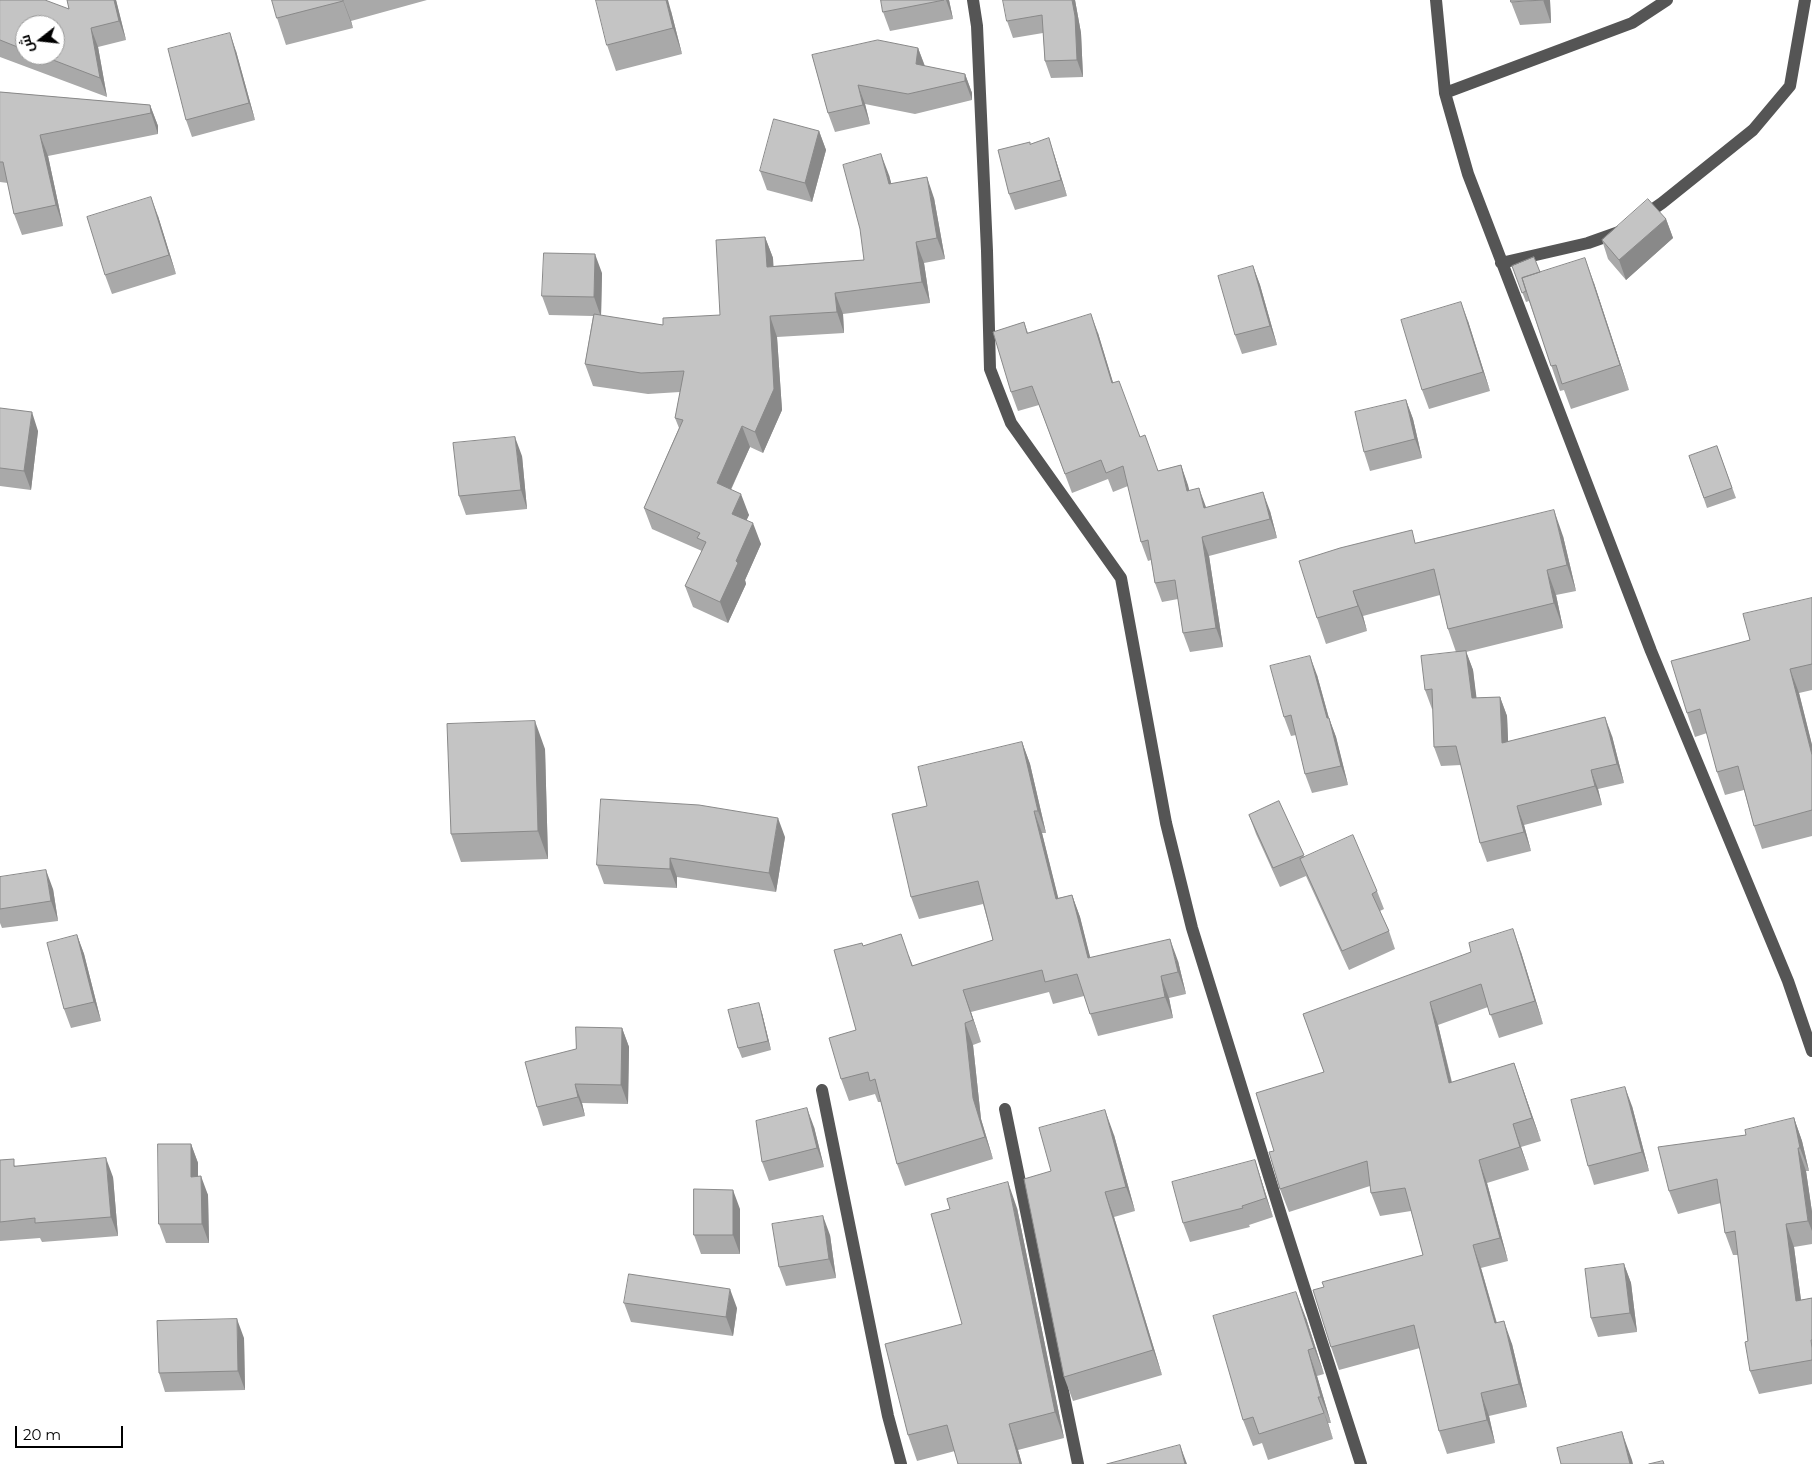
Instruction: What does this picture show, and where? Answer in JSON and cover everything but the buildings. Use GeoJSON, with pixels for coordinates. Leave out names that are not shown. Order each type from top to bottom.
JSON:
{"type":"FeatureCollection","features":[{"type":"Feature","properties":{"kind":"street"},"geometry":{"type":"LineString","coordinates":[[973,0],[977,26],[990,369],[1011,423],[1121,578],[1166,823],[1192,928],[1281,1216],[1361,1464]]}},
{"type":"Feature","properties":{"kind":"street"},"geometry":{"type":"LineString","coordinates":[[1436,0],[1446,93],[1468,174],[1651,651],[1788,981],[1812,1049]]}},
{"type":"Feature","properties":{"kind":"street"},"geometry":{"type":"LineString","coordinates":[[1446,93],[1632,23],[1667,0]]}},
{"type":"Feature","properties":{"kind":"street"},"geometry":{"type":"LineString","coordinates":[[1501,263],[1588,243],[1619,232],[1662,203],[1752,130],[1790,86],[1804,0]]}},
{"type":"Feature","properties":{"kind":"street"},"geometry":{"type":"LineString","coordinates":[[822,1090],[888,1416],[901,1464]]}},
{"type":"Feature","properties":{"kind":"street"},"geometry":{"type":"LineString","coordinates":[[1005,1109],[1078,1464]]}}]}
